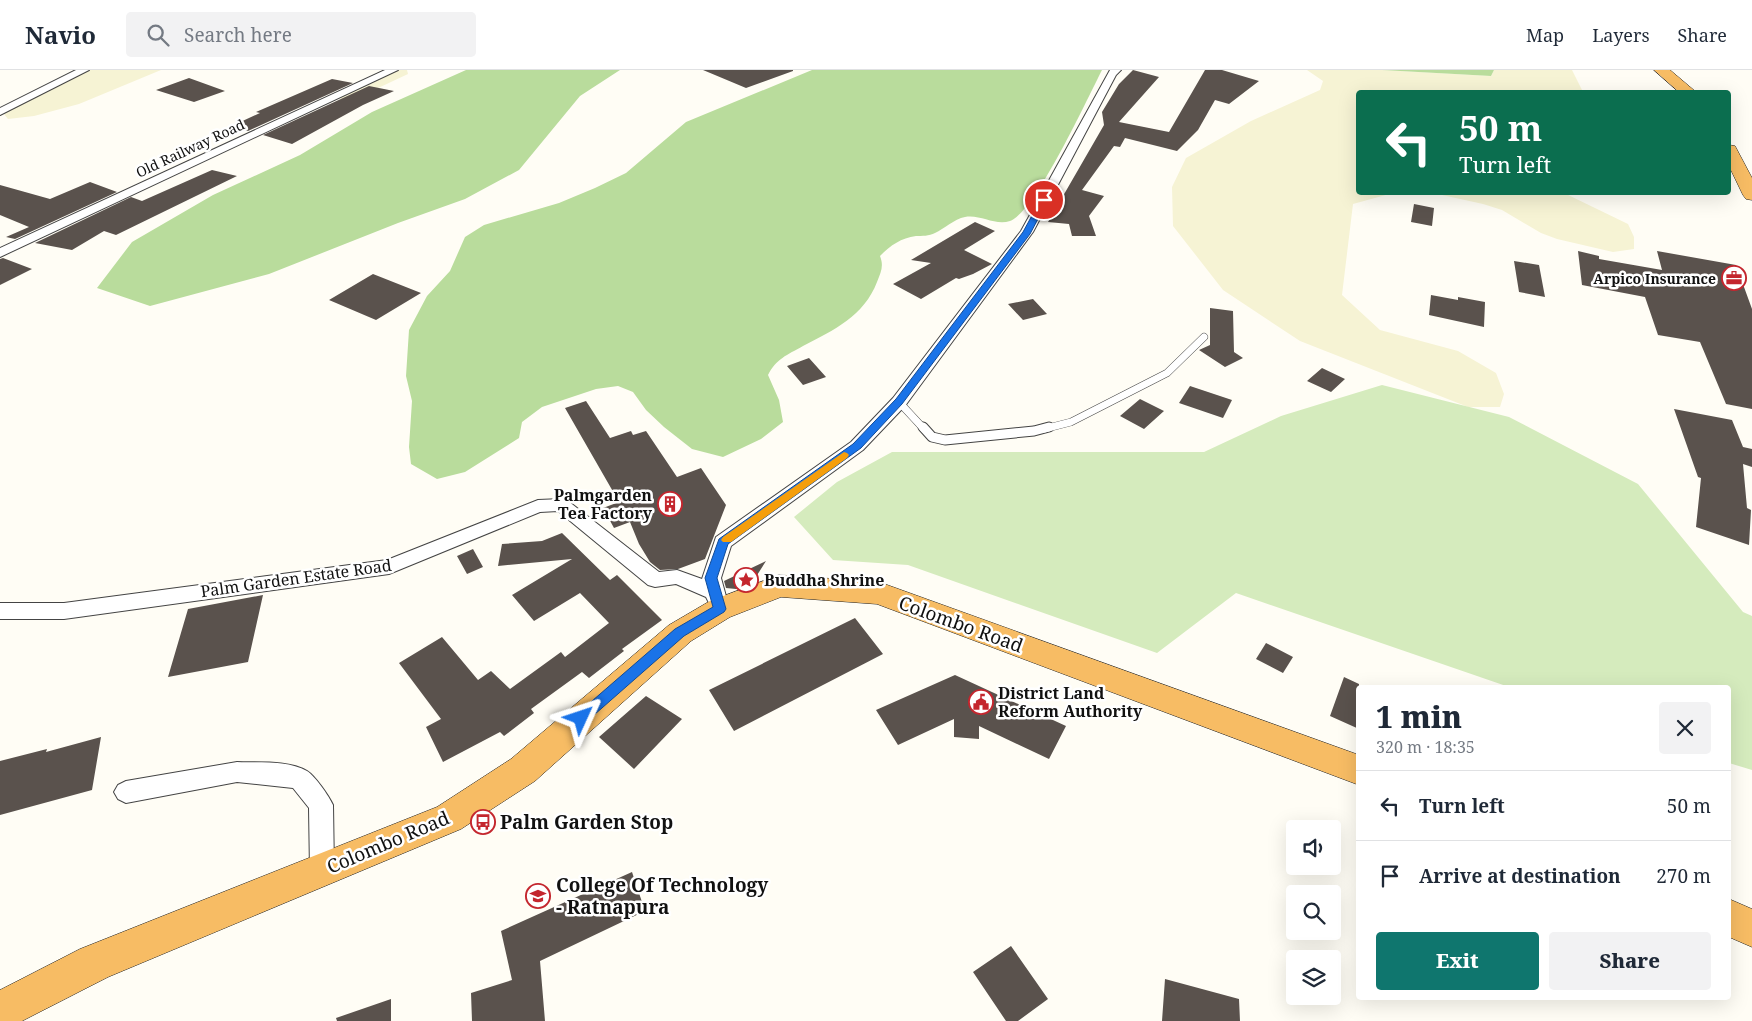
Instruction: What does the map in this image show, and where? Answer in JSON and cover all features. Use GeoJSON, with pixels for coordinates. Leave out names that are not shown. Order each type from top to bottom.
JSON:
{"type":"FeatureCollection","features":[{"type":"Feature","properties":{"kind":"highway"},"geometry":{"type":"LineString","coordinates":[[1660,70],[1685,90]]}},
{"type":"Feature","properties":{"kind":"highway"},"geometry":{"type":"LineString","coordinates":[[1731,154],[1752,195]]}},
{"type":"Feature","properties":{"kind":"highway","name":"Colombo Road"},"geometry":{"type":"LineString","coordinates":[[0,1011],[94,963],[448,818],[523,770],[717,600],[780,586],[879,593],[1356,769]]}},
{"type":"Feature","properties":{"kind":"highway"},"geometry":{"type":"LineString","coordinates":[[1731,919],[1752,928]]}},
{"type":"Feature","properties":{"kind":"street"},"geometry":{"type":"LineString","coordinates":[[0,112],[84,70]]}},
{"type":"Feature","properties":{"kind":"street","name":"Old Railway Road"},"geometry":{"type":"LineString","coordinates":[[0,253],[393,70]]}},
{"type":"Feature","properties":{"kind":"street"},"geometry":{"type":"LineString","coordinates":[[717,600],[711,578],[723,542],[857,446],[899,402],[1027,232],[1112,73],[1116,70]]}},
{"type":"Feature","properties":{"kind":"street","name":"Palm Garden Estate Road"},"geometry":{"type":"LineString","coordinates":[[0,612],[64,611],[389,567],[538,506],[562,505],[655,580],[677,577],[717,600]]}},
{"type":"Feature","properties":{"kind":"street"},"geometry":{"type":"LineString","coordinates":[[126,792],[237,772],[282,775],[300,779],[321,805],[322,871]]}},
{"type":"Feature","properties":{"kind":"lane"},"geometry":{"type":"LineString","coordinates":[[899,402],[932,437],[945,440],[1034,431],[1071,422],[1167,373],[1204,337]]}},
{"type":"Feature","properties":{"kind":"shaded area"},"geometry":{"type":"Polygon","coordinates":[[[90,70],[161,70],[79,104],[34,116],[8,119],[3,113],[90,70]]]}},
{"type":"Feature","properties":{"kind":"shaded area"},"geometry":{"type":"Polygon","coordinates":[[[396,70],[407,70],[408,74],[359,97],[340,100],[341,97],[396,70]]]}},
{"type":"Feature","properties":{"kind":"shaded area"},"geometry":{"type":"Polygon","coordinates":[[[1307,70],[1382,70],[1491,76],[1494,70],[1572,70],[1582,90],[1356,90],[1356,195],[1386,195],[1353,204],[1342,295],[1380,330],[1458,351],[1496,373],[1504,394],[1500,407],[1468,407],[1300,341],[1223,290],[1173,226],[1172,187],[1186,158],[1251,121],[1320,90],[1323,81],[1307,70]]]}},
{"type":"Feature","properties":{"kind":"shaded area"},"geometry":{"type":"Polygon","coordinates":[[[1442,195],[1568,195],[1628,224],[1634,237],[1634,249],[1613,252],[1557,239],[1541,233],[1502,210],[1442,195]]]}},
{"type":"Feature","properties":{"kind":"green space"},"geometry":{"type":"Polygon","coordinates":[[[466,70],[620,70],[580,96],[519,170],[465,199],[398,223],[269,274],[150,306],[97,288],[132,242],[213,195],[300,155],[372,112],[466,70]]]}},
{"type":"Feature","properties":{"kind":"green space"},"geometry":{"type":"Polygon","coordinates":[[[812,70],[1102,70],[1060,153],[1033,198],[1021,213],[1010,221],[1004,222],[965,217],[933,234],[906,238],[896,243],[880,256],[882,266],[877,282],[871,294],[856,313],[837,328],[778,361],[768,375],[779,400],[783,422],[761,439],[723,457],[692,449],[646,410],[633,392],[618,386],[596,389],[542,407],[522,422],[519,438],[465,472],[437,479],[411,464],[409,447],[412,401],[406,376],[409,330],[427,296],[450,271],[465,237],[484,225],[559,203],[595,188],[626,173],[686,122],[812,70]]]}},
{"type":"Feature","properties":{"kind":"green space"},"geometry":{"type":"Polygon","coordinates":[[[1382,70],[1494,70],[1491,76],[1382,70]]]}},
{"type":"Feature","properties":{"kind":"green space"},"geometry":{"type":"Polygon","coordinates":[[[1382,385],[1509,417],[1638,484],[1743,612],[1752,616],[1752,770],[1731,764],[1731,685],[1503,685],[1236,593],[1157,653],[908,565],[833,560],[794,517],[837,482],[892,452],[1204,452],[1281,416],[1382,385]]]}},
{"type":"Feature","properties":{"kind":"building"},"geometry":{"type":"Polygon","coordinates":[[[703,70],[793,70],[793,71],[746,88],[703,70]]]}},
{"type":"Feature","properties":{"kind":"building"},"geometry":{"type":"Polygon","coordinates":[[[1133,70],[1159,77],[1119,122],[1169,132],[1205,70],[1222,70],[1259,81],[1229,104],[1215,100],[1198,130],[1177,151],[1125,138],[1120,147],[1114,146],[1082,190],[1104,196],[1089,216],[1096,236],[1072,236],[1069,224],[1048,222],[1104,125],[1102,112],[1119,84],[1133,70]]]}},
{"type":"Feature","properties":{"kind":"building"},"geometry":{"type":"Polygon","coordinates":[[[189,78],[225,91],[194,102],[156,90],[189,78]]]}},
{"type":"Feature","properties":{"kind":"building"},"geometry":{"type":"Polygon","coordinates":[[[332,79],[353,83],[248,131],[240,129],[245,127],[236,124],[260,113],[256,112],[332,79]]]}},
{"type":"Feature","properties":{"kind":"building"},"geometry":{"type":"Polygon","coordinates":[[[369,86],[394,91],[363,105],[292,144],[263,135],[369,86]]]}},
{"type":"Feature","properties":{"kind":"building"},"geometry":{"type":"Polygon","coordinates":[[[212,170],[237,176],[116,235],[104,231],[72,250],[35,243],[131,197],[142,201],[212,170]]]}},
{"type":"Feature","properties":{"kind":"building"},"geometry":{"type":"Polygon","coordinates":[[[90,182],[117,192],[15,239],[6,237],[29,227],[0,215],[0,185],[50,199],[90,182]]]}},
{"type":"Feature","properties":{"kind":"building"},"geometry":{"type":"Polygon","coordinates":[[[1414,204],[1434,208],[1432,226],[1411,222],[1414,204]]]}},
{"type":"Feature","properties":{"kind":"building"},"geometry":{"type":"Polygon","coordinates":[[[975,222],[995,231],[964,250],[992,264],[973,274],[959,279],[956,278],[921,299],[893,284],[931,263],[911,260],[975,222]]]}},
{"type":"Feature","properties":{"kind":"building"},"geometry":{"type":"Polygon","coordinates":[[[1578,251],[1599,256],[1599,259],[1662,270],[1657,251],[1736,265],[1752,309],[1752,409],[1726,404],[1700,342],[1658,335],[1645,297],[1582,285],[1578,251]]]}},
{"type":"Feature","properties":{"kind":"building"},"geometry":{"type":"Polygon","coordinates":[[[3,258],[32,269],[0,285],[0,259],[3,258]]]}},
{"type":"Feature","properties":{"kind":"building"},"geometry":{"type":"Polygon","coordinates":[[[1514,261],[1539,265],[1545,297],[1519,292],[1514,261]]]}},
{"type":"Feature","properties":{"kind":"building"},"geometry":{"type":"Polygon","coordinates":[[[373,274],[421,293],[376,320],[329,300],[373,274]]]}},
{"type":"Feature","properties":{"kind":"building"},"geometry":{"type":"Polygon","coordinates":[[[1431,295],[1485,302],[1484,327],[1429,315],[1431,295]]]}},
{"type":"Feature","properties":{"kind":"building"},"geometry":{"type":"Polygon","coordinates":[[[1033,299],[1047,314],[1023,320],[1008,304],[1033,299]]]}},
{"type":"Feature","properties":{"kind":"building"},"geometry":{"type":"Polygon","coordinates":[[[1210,308],[1233,311],[1234,352],[1243,358],[1225,367],[1199,350],[1210,345],[1210,308]]]}},
{"type":"Feature","properties":{"kind":"building"},"geometry":{"type":"Polygon","coordinates":[[[809,358],[826,377],[803,385],[787,366],[809,358]]]}},
{"type":"Feature","properties":{"kind":"building"},"geometry":{"type":"Polygon","coordinates":[[[1322,368],[1345,379],[1331,392],[1307,381],[1322,368]]]}},
{"type":"Feature","properties":{"kind":"building"},"geometry":{"type":"Polygon","coordinates":[[[1190,386],[1232,400],[1223,418],[1179,403],[1190,386]]]}},
{"type":"Feature","properties":{"kind":"building"},"geometry":{"type":"Polygon","coordinates":[[[1140,399],[1164,411],[1144,429],[1120,416],[1140,399]]]}},
{"type":"Feature","properties":{"kind":"building","name":"Palmgarden Tea Factory"},"geometry":{"type":"Polygon","coordinates":[[[586,401],[610,438],[631,431],[633,435],[646,431],[677,477],[701,468],[726,505],[705,559],[678,569],[660,570],[650,562],[639,544],[630,522],[614,528],[603,508],[619,502],[565,408],[586,401]]]}},
{"type":"Feature","properties":{"kind":"building"},"geometry":{"type":"Polygon","coordinates":[[[1674,409],[1732,420],[1743,447],[1752,449],[1752,467],[1743,464],[1747,508],[1751,510],[1749,545],[1696,527],[1701,478],[1698,477],[1674,409]]]}},
{"type":"Feature","properties":{"kind":"building"},"geometry":{"type":"Polygon","coordinates":[[[562,533],[610,580],[617,575],[662,620],[622,649],[624,651],[589,678],[582,672],[531,709],[534,713],[504,736],[500,732],[443,762],[426,727],[441,719],[399,663],[442,637],[478,680],[491,671],[510,689],[561,652],[565,657],[609,623],[580,593],[534,621],[512,595],[572,559],[498,566],[502,544],[542,541],[562,533]]]}},
{"type":"Feature","properties":{"kind":"building"},"geometry":{"type":"Polygon","coordinates":[[[473,549],[483,567],[467,574],[457,556],[473,549]]]}},
{"type":"Feature","properties":{"kind":"building"},"geometry":{"type":"Polygon","coordinates":[[[766,561],[752,583],[736,589],[726,588],[724,581],[766,561]]]}},
{"type":"Feature","properties":{"kind":"building"},"geometry":{"type":"Polygon","coordinates":[[[263,595],[248,662],[168,677],[188,609],[263,595]]]}},
{"type":"Feature","properties":{"kind":"building"},"geometry":{"type":"Polygon","coordinates":[[[855,618],[883,654],[734,731],[709,690],[855,618]]]}},
{"type":"Feature","properties":{"kind":"building"},"geometry":{"type":"Polygon","coordinates":[[[1266,643],[1293,657],[1283,673],[1256,659],[1266,643]]]}},
{"type":"Feature","properties":{"kind":"building"},"geometry":{"type":"Polygon","coordinates":[[[955,675],[1066,726],[1049,759],[979,726],[979,739],[954,737],[954,719],[898,745],[876,710],[955,675]]]}},
{"type":"Feature","properties":{"kind":"building"},"geometry":{"type":"Polygon","coordinates":[[[1344,677],[1359,684],[1356,685],[1356,728],[1330,716],[1344,677]]]}},
{"type":"Feature","properties":{"kind":"building"},"geometry":{"type":"Polygon","coordinates":[[[646,696],[682,719],[634,769],[599,737],[646,696]]]}},
{"type":"Feature","properties":{"kind":"building"},"geometry":{"type":"Polygon","coordinates":[[[101,737],[92,790],[0,815],[0,761],[47,749],[46,752],[101,737]]]}},
{"type":"Feature","properties":{"kind":"building"},"geometry":{"type":"Polygon","coordinates":[[[632,872],[645,911],[540,961],[545,1021],[472,1021],[471,993],[512,980],[501,931],[632,872]]]}},
{"type":"Feature","properties":{"kind":"building"},"geometry":{"type":"Polygon","coordinates":[[[1011,946],[1048,999],[1018,1021],[1006,1021],[973,972],[1011,946]]]}},
{"type":"Feature","properties":{"kind":"building"},"geometry":{"type":"Polygon","coordinates":[[[1165,979],[1239,999],[1240,1021],[1162,1021],[1165,979]]]}},
{"type":"Feature","properties":{"kind":"building"},"geometry":{"type":"Polygon","coordinates":[[[391,999],[391,1021],[337,1021],[336,1018],[391,999]]]}},
{"type":"Feature","properties":{"kind":"slow traffic"},"geometry":{"type":"LineString","coordinates":[[727,540],[844,455]]}},
{"type":"Feature","properties":{"kind":"place","name":"Arpico Insurance"},"geometry":{"type":"Point","coordinates":[1734,278]}},
{"type":"Feature","properties":{"kind":"place","name":"Palmgarden Tea Factory"},"geometry":{"type":"Point","coordinates":[670,504]}},
{"type":"Feature","properties":{"kind":"place","name":"Buddha Shrine"},"geometry":{"type":"Point","coordinates":[746,580]}},
{"type":"Feature","properties":{"kind":"place","name":"District Land Reform Authority"},"geometry":{"type":"Point","coordinates":[981,702]}},
{"type":"Feature","properties":{"kind":"place","name":"Palm Garden Stop"},"geometry":{"type":"Point","coordinates":[483,822]}},
{"type":"Feature","properties":{"kind":"place","name":"College Of Technology - Ratnapura"},"geometry":{"type":"Point","coordinates":[538,896]}},
{"type":"Feature","properties":{"kind":"route"},"geometry":{"type":"LineString","coordinates":[[581,718],[680,633],[720,609],[711,578],[723,542],[857,446],[899,402],[1027,232],[1044,200]]}}]}
